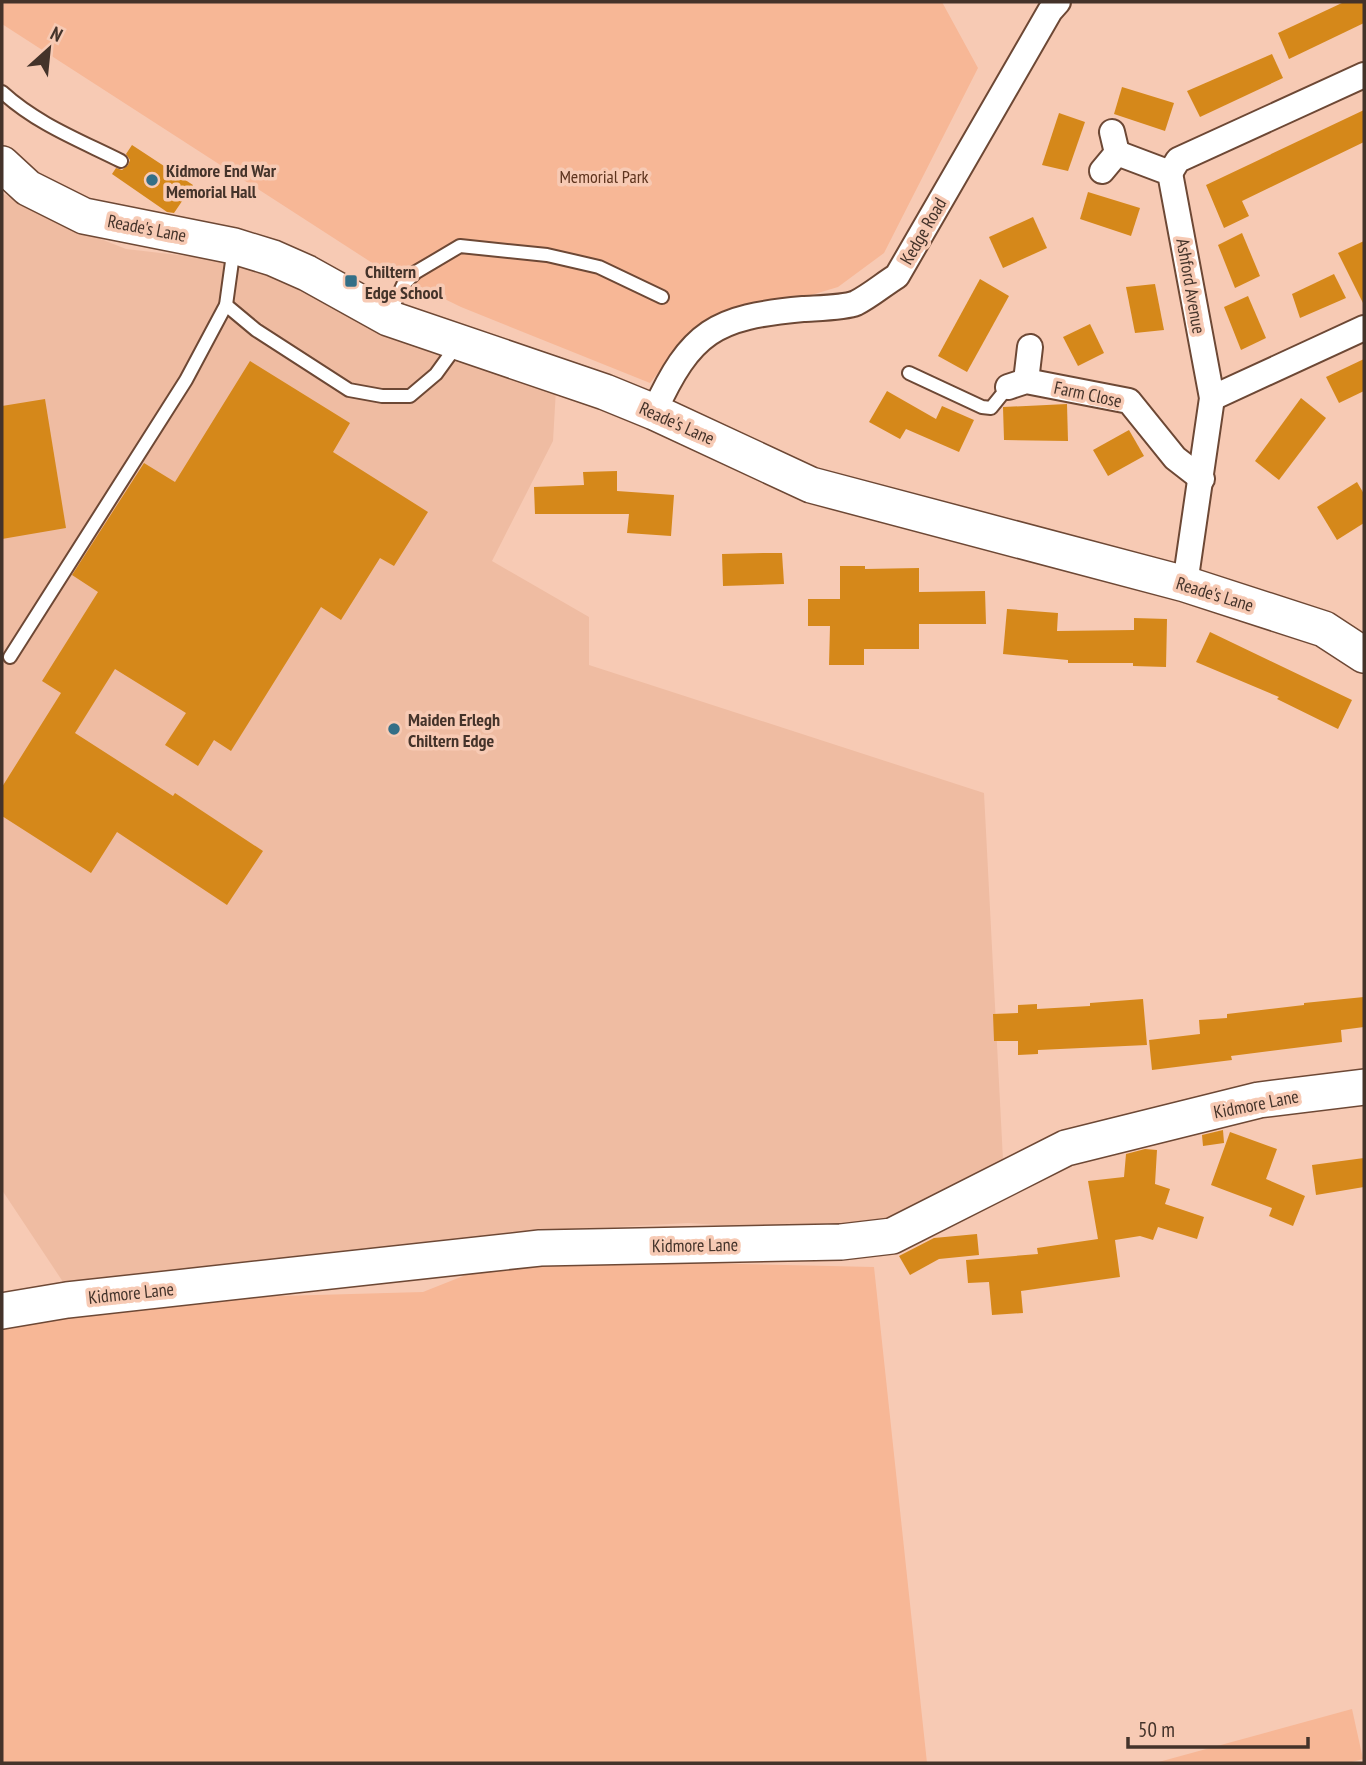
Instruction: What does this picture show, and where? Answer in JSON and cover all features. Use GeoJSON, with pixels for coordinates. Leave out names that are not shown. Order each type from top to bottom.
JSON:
{"type":"FeatureCollection","features":[{"type":"Feature","properties":{"kind":"street","name":"Kedge Road"},"geometry":{"type":"LineString","coordinates":[[654,412],[670,377],[691,346],[719,326],[760,313],[855,304],[897,276],[1050,11],[1058,2]]}},
{"type":"Feature","properties":{"kind":"street"},"geometry":{"type":"LineString","coordinates":[[1110,152],[1171,173],[1178,160],[1364,75]]}},
{"type":"Feature","properties":{"kind":"street","name":"Reade's Lane"},"geometry":{"type":"LineString","coordinates":[[2,164],[28,188],[84,216],[234,246],[273,258],[307,273],[388,318],[654,412],[811,485],[1185,584],[1324,629],[1364,655]]}},
{"type":"Feature","properties":{"kind":"street","name":"Ashford Avenue"},"geometry":{"type":"LineString","coordinates":[[1171,173],[1212,398],[1185,584]]}},
{"type":"Feature","properties":{"kind":"street"},"geometry":{"type":"LineString","coordinates":[[1212,398],[1364,328]]}},
{"type":"Feature","properties":{"kind":"street"},"geometry":{"type":"LineString","coordinates":[[1017,384],[1030,347]]}},
{"type":"Feature","properties":{"kind":"street","name":"Farm Close"},"geometry":{"type":"LineString","coordinates":[[1017,384],[1129,401],[1175,458],[1202,479]]}},
{"type":"Feature","properties":{"kind":"street","name":"Kidmore Lane"},"geometry":{"type":"LineString","coordinates":[[2,1311],[67,1300],[540,1248],[841,1242],[892,1236],[1066,1148],[1259,1100],[1364,1087]]}},
{"type":"Feature","properties":{"kind":"lane"},"geometry":{"type":"LineString","coordinates":[[2,92],[23,112],[121,160]]}},
{"type":"Feature","properties":{"kind":"lane"},"geometry":{"type":"LineString","coordinates":[[9,657],[186,380],[226,305],[234,246]]}},
{"type":"Feature","properties":{"kind":"lane"},"geometry":{"type":"LineString","coordinates":[[388,318],[403,285],[416,272],[460,246],[547,255],[599,267],[662,296]]}},
{"type":"Feature","properties":{"kind":"lane"},"geometry":{"type":"LineString","coordinates":[[226,305],[256,330],[349,390],[382,396],[410,396],[436,374],[459,342]]}},
{"type":"Feature","properties":{"kind":"lane"},"geometry":{"type":"LineString","coordinates":[[909,373],[982,407],[991,408],[1017,384]]}},
{"type":"Feature","properties":{"kind":"shaded area","name":"Maiden Erlegh Chiltern Edge"},"geometry":{"type":"Polygon","coordinates":[[[2,193],[63,224],[126,249],[247,263],[556,389],[553,441],[492,561],[589,617],[589,665],[984,793],[1003,1160],[941,1197],[866,1235],[688,1223],[502,1233],[397,1269],[71,1294],[2,1190],[2,193]]]}},
{"type":"Feature","properties":{"kind":"green space","name":"Memorial Park"},"geometry":{"type":"Polygon","coordinates":[[[2,2],[942,2],[978,68],[884,253],[838,287],[691,331],[650,383],[461,307],[377,266],[2,24],[2,2]]]}},
{"type":"Feature","properties":{"kind":"green space"},"geometry":{"type":"Polygon","coordinates":[[[506,1259],[874,1267],[927,1763],[2,1763],[2,1329],[178,1299],[423,1292],[506,1259]]]}},
{"type":"Feature","properties":{"kind":"green space"},"geometry":{"type":"Polygon","coordinates":[[[1352,1709],[1363,1759],[1348,1763],[1155,1763],[1352,1709]]]}},
{"type":"Feature","properties":{"kind":"building"},"geometry":{"type":"Polygon","coordinates":[[[1344,2],[1364,2],[1364,23],[1289,59],[1278,33],[1344,2]]]}},
{"type":"Feature","properties":{"kind":"building"},"geometry":{"type":"Polygon","coordinates":[[[1272,54],[1283,78],[1200,117],[1187,91],[1272,54]]]}},
{"type":"Feature","properties":{"kind":"building"},"geometry":{"type":"Polygon","coordinates":[[[1122,87],[1174,103],[1165,131],[1114,114],[1122,87]]]}},
{"type":"Feature","properties":{"kind":"building"},"geometry":{"type":"Polygon","coordinates":[[[1364,110],[1364,142],[1242,201],[1249,216],[1224,228],[1206,185],[1364,110]]]}},
{"type":"Feature","properties":{"kind":"building"},"geometry":{"type":"Polygon","coordinates":[[[1059,113],[1085,122],[1068,171],[1042,165],[1059,113]]]}},
{"type":"Feature","properties":{"kind":"building","name":"Kidmore End War Memorial Hall"},"geometry":{"type":"Polygon","coordinates":[[[132,145],[193,185],[174,213],[167,212],[112,174],[116,168],[122,170],[128,165],[130,160],[126,154],[132,145]]]}},
{"type":"Feature","properties":{"kind":"building"},"geometry":{"type":"Polygon","coordinates":[[[1088,192],[1140,208],[1131,236],[1080,219],[1088,192]]]}},
{"type":"Feature","properties":{"kind":"building"},"geometry":{"type":"Polygon","coordinates":[[[1033,217],[1047,248],[1003,268],[989,237],[1033,217]]]}},
{"type":"Feature","properties":{"kind":"building"},"geometry":{"type":"Polygon","coordinates":[[[1242,233],[1260,276],[1235,288],[1218,245],[1242,233]]]}},
{"type":"Feature","properties":{"kind":"building"},"geometry":{"type":"Polygon","coordinates":[[[1364,241],[1364,305],[1338,253],[1364,241]]]}},
{"type":"Feature","properties":{"kind":"building"},"geometry":{"type":"Polygon","coordinates":[[[1334,274],[1346,298],[1300,318],[1292,294],[1334,274]]]}},
{"type":"Feature","properties":{"kind":"building"},"geometry":{"type":"Polygon","coordinates":[[[980,279],[1009,296],[967,372],[938,356],[980,279]]]}},
{"type":"Feature","properties":{"kind":"building"},"geometry":{"type":"Polygon","coordinates":[[[1155,284],[1164,330],[1135,333],[1126,287],[1155,284]]]}},
{"type":"Feature","properties":{"kind":"building"},"geometry":{"type":"Polygon","coordinates":[[[1248,296],[1266,338],[1241,350],[1224,307],[1248,296]]]}},
{"type":"Feature","properties":{"kind":"building"},"geometry":{"type":"Polygon","coordinates":[[[1090,324],[1104,353],[1078,366],[1063,337],[1090,324]]]}},
{"type":"Feature","properties":{"kind":"building"},"geometry":{"type":"Polygon","coordinates":[[[1364,359],[1364,391],[1339,403],[1326,377],[1364,359]]]}},
{"type":"Feature","properties":{"kind":"building"},"geometry":{"type":"Polygon","coordinates":[[[250,361],[350,423],[333,452],[428,512],[394,566],[380,558],[341,620],[321,607],[231,751],[214,740],[198,766],[165,745],[186,713],[115,669],[75,733],[173,796],[175,793],[263,851],[227,905],[117,832],[91,873],[2,816],[2,787],[61,693],[42,681],[98,592],[72,575],[144,463],[175,482],[250,361]]]}},
{"type":"Feature","properties":{"kind":"building"},"geometry":{"type":"Polygon","coordinates":[[[887,391],[936,419],[942,406],[974,420],[959,452],[906,429],[900,439],[869,422],[887,391]]]}},
{"type":"Feature","properties":{"kind":"building"},"geometry":{"type":"Polygon","coordinates":[[[1301,398],[1326,418],[1279,480],[1255,461],[1301,398]]]}},
{"type":"Feature","properties":{"kind":"building"},"geometry":{"type":"Polygon","coordinates":[[[45,399],[66,528],[2,539],[2,406],[45,399]]]}},
{"type":"Feature","properties":{"kind":"building"},"geometry":{"type":"Polygon","coordinates":[[[1067,404],[1068,441],[1004,440],[1003,407],[1067,404]]]}},
{"type":"Feature","properties":{"kind":"building"},"geometry":{"type":"Polygon","coordinates":[[[1129,430],[1144,456],[1108,476],[1093,450],[1129,430]]]}},
{"type":"Feature","properties":{"kind":"building"},"geometry":{"type":"Polygon","coordinates":[[[617,471],[617,491],[674,495],[671,536],[627,533],[629,514],[535,514],[534,487],[584,485],[583,472],[617,471]]]}},
{"type":"Feature","properties":{"kind":"building"},"geometry":{"type":"Polygon","coordinates":[[[1357,482],[1364,494],[1364,523],[1337,540],[1317,507],[1357,482]]]}},
{"type":"Feature","properties":{"kind":"building"},"geometry":{"type":"Polygon","coordinates":[[[782,553],[784,584],[723,586],[722,554],[782,553]]]}},
{"type":"Feature","properties":{"kind":"building"},"geometry":{"type":"Polygon","coordinates":[[[840,566],[865,566],[865,569],[919,568],[919,592],[985,591],[986,624],[919,624],[919,649],[864,649],[864,665],[829,665],[830,626],[808,626],[808,599],[840,599],[840,566]]]}},
{"type":"Feature","properties":{"kind":"building"},"geometry":{"type":"Polygon","coordinates":[[[1007,609],[1058,613],[1057,631],[1134,630],[1134,618],[1167,619],[1166,667],[1133,666],[1133,663],[1068,663],[1068,660],[1003,654],[1007,609]]]}},
{"type":"Feature","properties":{"kind":"building"},"geometry":{"type":"Polygon","coordinates":[[[1210,632],[1352,700],[1338,729],[1277,699],[1279,697],[1196,662],[1210,632]]]}},
{"type":"Feature","properties":{"kind":"building"},"geometry":{"type":"Polygon","coordinates":[[[1364,997],[1364,1027],[1341,1030],[1342,1042],[1231,1056],[1232,1060],[1152,1070],[1149,1040],[1200,1034],[1199,1020],[1227,1018],[1227,1014],[1304,1003],[1364,997]]]}},
{"type":"Feature","properties":{"kind":"building"},"geometry":{"type":"Polygon","coordinates":[[[1143,999],[1147,1045],[1038,1050],[1038,1054],[1018,1055],[1018,1041],[994,1041],[993,1014],[1018,1013],[1018,1005],[1037,1004],[1037,1009],[1143,999]]]}},
{"type":"Feature","properties":{"kind":"building"},"geometry":{"type":"Polygon","coordinates":[[[1223,1130],[1224,1143],[1203,1146],[1202,1135],[1223,1130]]]}},
{"type":"Feature","properties":{"kind":"building"},"geometry":{"type":"Polygon","coordinates":[[[1230,1132],[1277,1149],[1266,1179],[1305,1196],[1293,1226],[1269,1216],[1272,1208],[1211,1185],[1230,1132]]]}},
{"type":"Feature","properties":{"kind":"building"},"geometry":{"type":"Polygon","coordinates":[[[1145,1149],[1157,1150],[1155,1184],[1170,1189],[1165,1204],[1204,1217],[1197,1239],[1158,1227],[1153,1240],[1140,1236],[1115,1240],[1120,1277],[1021,1291],[1023,1313],[992,1315],[989,1282],[968,1283],[966,1260],[1038,1254],[1037,1248],[1098,1239],[1088,1181],[1124,1177],[1126,1154],[1145,1149]]]}},
{"type":"Feature","properties":{"kind":"building"},"geometry":{"type":"Polygon","coordinates":[[[1364,1158],[1364,1187],[1316,1195],[1312,1165],[1364,1158]]]}},
{"type":"Feature","properties":{"kind":"building"},"geometry":{"type":"Polygon","coordinates":[[[977,1234],[979,1255],[939,1259],[910,1275],[899,1256],[934,1238],[977,1234]]]}},
{"type":"Feature","properties":{"kind":"place","name":"Kidmore End War Memorial Hall"},"geometry":{"type":"Point","coordinates":[152,180]}},
{"type":"Feature","properties":{"kind":"place","name":"Chiltern Edge School"},"geometry":{"type":"Point","coordinates":[351,281]}},
{"type":"Feature","properties":{"kind":"place","name":"Maiden Erlegh Chiltern Edge"},"geometry":{"type":"Point","coordinates":[394,729]}}]}
